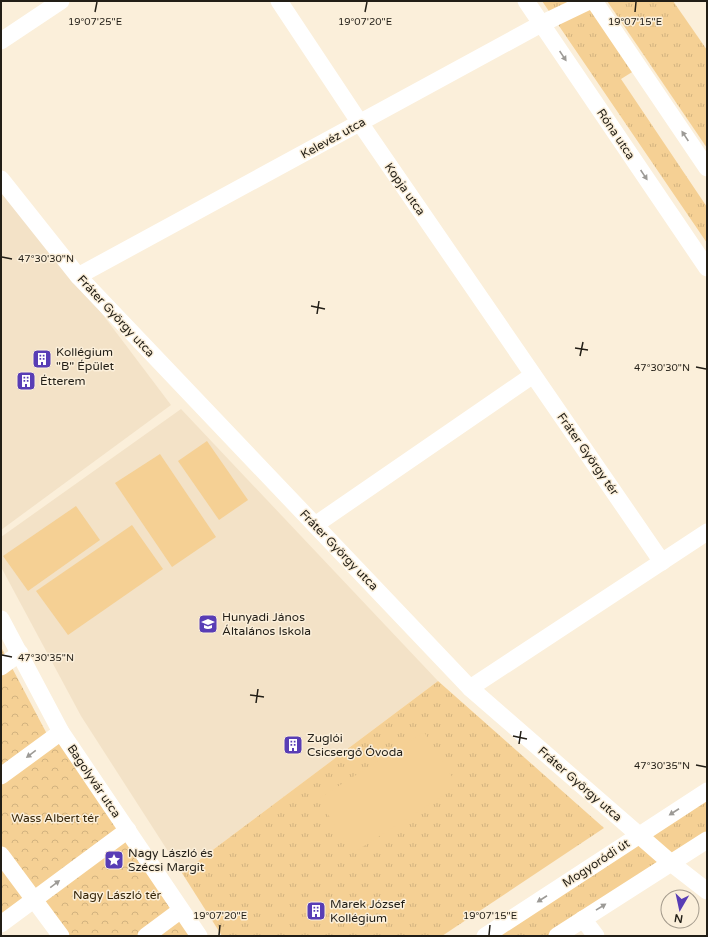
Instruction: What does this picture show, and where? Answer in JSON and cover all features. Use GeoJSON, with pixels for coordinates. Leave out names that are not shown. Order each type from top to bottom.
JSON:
{"type":"FeatureCollection","features":[{"type":"Feature","properties":{"kind":"street"},"geometry":{"type":"LineString","coordinates":[[1,41],[62,1]]}},
{"type":"Feature","properties":{"kind":"street","name":"Kopja utca"},"geometry":{"type":"LineString","coordinates":[[279,1],[360,123],[533,375]]}},
{"type":"Feature","properties":{"kind":"street","name":"Róna utca"},"geometry":{"type":"LineString","coordinates":[[526,1],[707,268]]}},
{"type":"Feature","properties":{"kind":"street","name":"Kelevéz utca"},"geometry":{"type":"LineString","coordinates":[[78,276],[541,24],[589,1]]}},
{"type":"Feature","properties":{"kind":"street"},"geometry":{"type":"LineString","coordinates":[[594,1],[707,168]]}},
{"type":"Feature","properties":{"kind":"street","name":"Fráter György utca"},"geometry":{"type":"LineString","coordinates":[[1,179],[78,276],[470,688],[671,863],[707,891]]}},
{"type":"Feature","properties":{"kind":"street"},"geometry":{"type":"LineString","coordinates":[[315,525],[533,375]]}},
{"type":"Feature","properties":{"kind":"street","name":"Fráter György tér"},"geometry":{"type":"LineString","coordinates":[[533,375],[662,562]]}},
{"type":"Feature","properties":{"kind":"street"},"geometry":{"type":"LineString","coordinates":[[470,688],[707,532]]}},
{"type":"Feature","properties":{"kind":"street","name":"Bagolyvár utca"},"geometry":{"type":"LineString","coordinates":[[1,619],[61,732],[199,936]]}},
{"type":"Feature","properties":{"kind":"street"},"geometry":{"type":"LineString","coordinates":[[1,667],[20,653]]}},
{"type":"Feature","properties":{"kind":"street"},"geometry":{"type":"LineString","coordinates":[[1,776],[61,732]]}},
{"type":"Feature","properties":{"kind":"street","name":"Mogyoródi út"},"geometry":{"type":"LineString","coordinates":[[485,936],[707,791]]}},
{"type":"Feature","properties":{"kind":"street"},"geometry":{"type":"LineString","coordinates":[[1,924],[128,830]]}},
{"type":"Feature","properties":{"kind":"street"},"geometry":{"type":"LineString","coordinates":[[557,936],[707,840]]}},
{"type":"Feature","properties":{"kind":"street"},"geometry":{"type":"LineString","coordinates":[[1,855],[61,936]]}},
{"type":"Feature","properties":{"kind":"street"},"geometry":{"type":"LineString","coordinates":[[146,936],[181,910]]}},
{"type":"Feature","properties":{"kind":"street"},"geometry":{"type":"LineString","coordinates":[[583,919],[596,936]]}},
{"type":"Feature","properties":{"kind":"shaded area"},"geometry":{"type":"Polygon","coordinates":[[[1,180],[171,405],[1,530],[1,180]]]}},
{"type":"Feature","properties":{"kind":"shaded area","name":"Hunyadi János Általános Iskola"},"geometry":{"type":"Polygon","coordinates":[[[181,409],[438,681],[182,873],[81,716],[1,567],[1,537],[181,409]]]}},
{"type":"Feature","properties":{"kind":"green space"},"geometry":{"type":"Polygon","coordinates":[[[542,1],[590,1],[637,69],[621,79],[707,207],[707,243],[542,1]]]}},
{"type":"Feature","properties":{"kind":"green space"},"geometry":{"type":"Polygon","coordinates":[[[607,1],[673,1],[707,50],[707,148],[607,1]]]}},
{"type":"Feature","properties":{"kind":"green space"},"geometry":{"type":"Polygon","coordinates":[[[207,441],[248,500],[219,520],[178,461],[207,441]]]}},
{"type":"Feature","properties":{"kind":"green space"},"geometry":{"type":"Polygon","coordinates":[[[160,454],[216,537],[172,567],[115,483],[160,454]]]}},
{"type":"Feature","properties":{"kind":"green space"},"geometry":{"type":"Polygon","coordinates":[[[76,506],[100,540],[28,591],[3,556],[76,506]]]}},
{"type":"Feature","properties":{"kind":"green space"},"geometry":{"type":"Polygon","coordinates":[[[132,525],[163,569],[68,635],[36,591],[132,525]]]}},
{"type":"Feature","properties":{"kind":"green space"},"geometry":{"type":"Polygon","coordinates":[[[1,647],[48,736],[1,771],[1,647]]]}},
{"type":"Feature","properties":{"kind":"green space"},"geometry":{"type":"Polygon","coordinates":[[[438,681],[604,828],[442,936],[222,936],[182,873],[438,681]]]}},
{"type":"Feature","properties":{"kind":"green space","name":"Wass Albert tér"},"geometry":{"type":"Polygon","coordinates":[[[61,732],[128,830],[1,924],[1,777],[61,732]]]}},
{"type":"Feature","properties":{"kind":"green space"},"geometry":{"type":"Polygon","coordinates":[[[424,732],[458,786],[353,853],[318,799],[424,732]]]}},
{"type":"Feature","properties":{"kind":"green space"},"geometry":{"type":"Polygon","coordinates":[[[707,791],[707,840],[557,936],[485,936],[707,791]]]}},
{"type":"Feature","properties":{"kind":"green space","name":"Nagy László tér"},"geometry":{"type":"Polygon","coordinates":[[[128,836],[195,936],[66,936],[41,901],[128,836]]]}},
{"type":"Feature","properties":{"kind":"place","name":"Kollégium \"B\" Épület"},"geometry":{"type":"Point","coordinates":[42,359]}},
{"type":"Feature","properties":{"kind":"place","name":"Étterem"},"geometry":{"type":"Point","coordinates":[26,381]}},
{"type":"Feature","properties":{"kind":"place","name":"Hunyadi János Általános Iskola"},"geometry":{"type":"Point","coordinates":[208,624]}},
{"type":"Feature","properties":{"kind":"place","name":"Zuglói Csicsergő Óvoda"},"geometry":{"type":"Point","coordinates":[293,745]}},
{"type":"Feature","properties":{"kind":"place","name":"Nagy László és Szécsi Margit"},"geometry":{"type":"Point","coordinates":[114,860]}},
{"type":"Feature","properties":{"kind":"place","name":"Marek József Kollégium"},"geometry":{"type":"Point","coordinates":[316,911]}}]}
